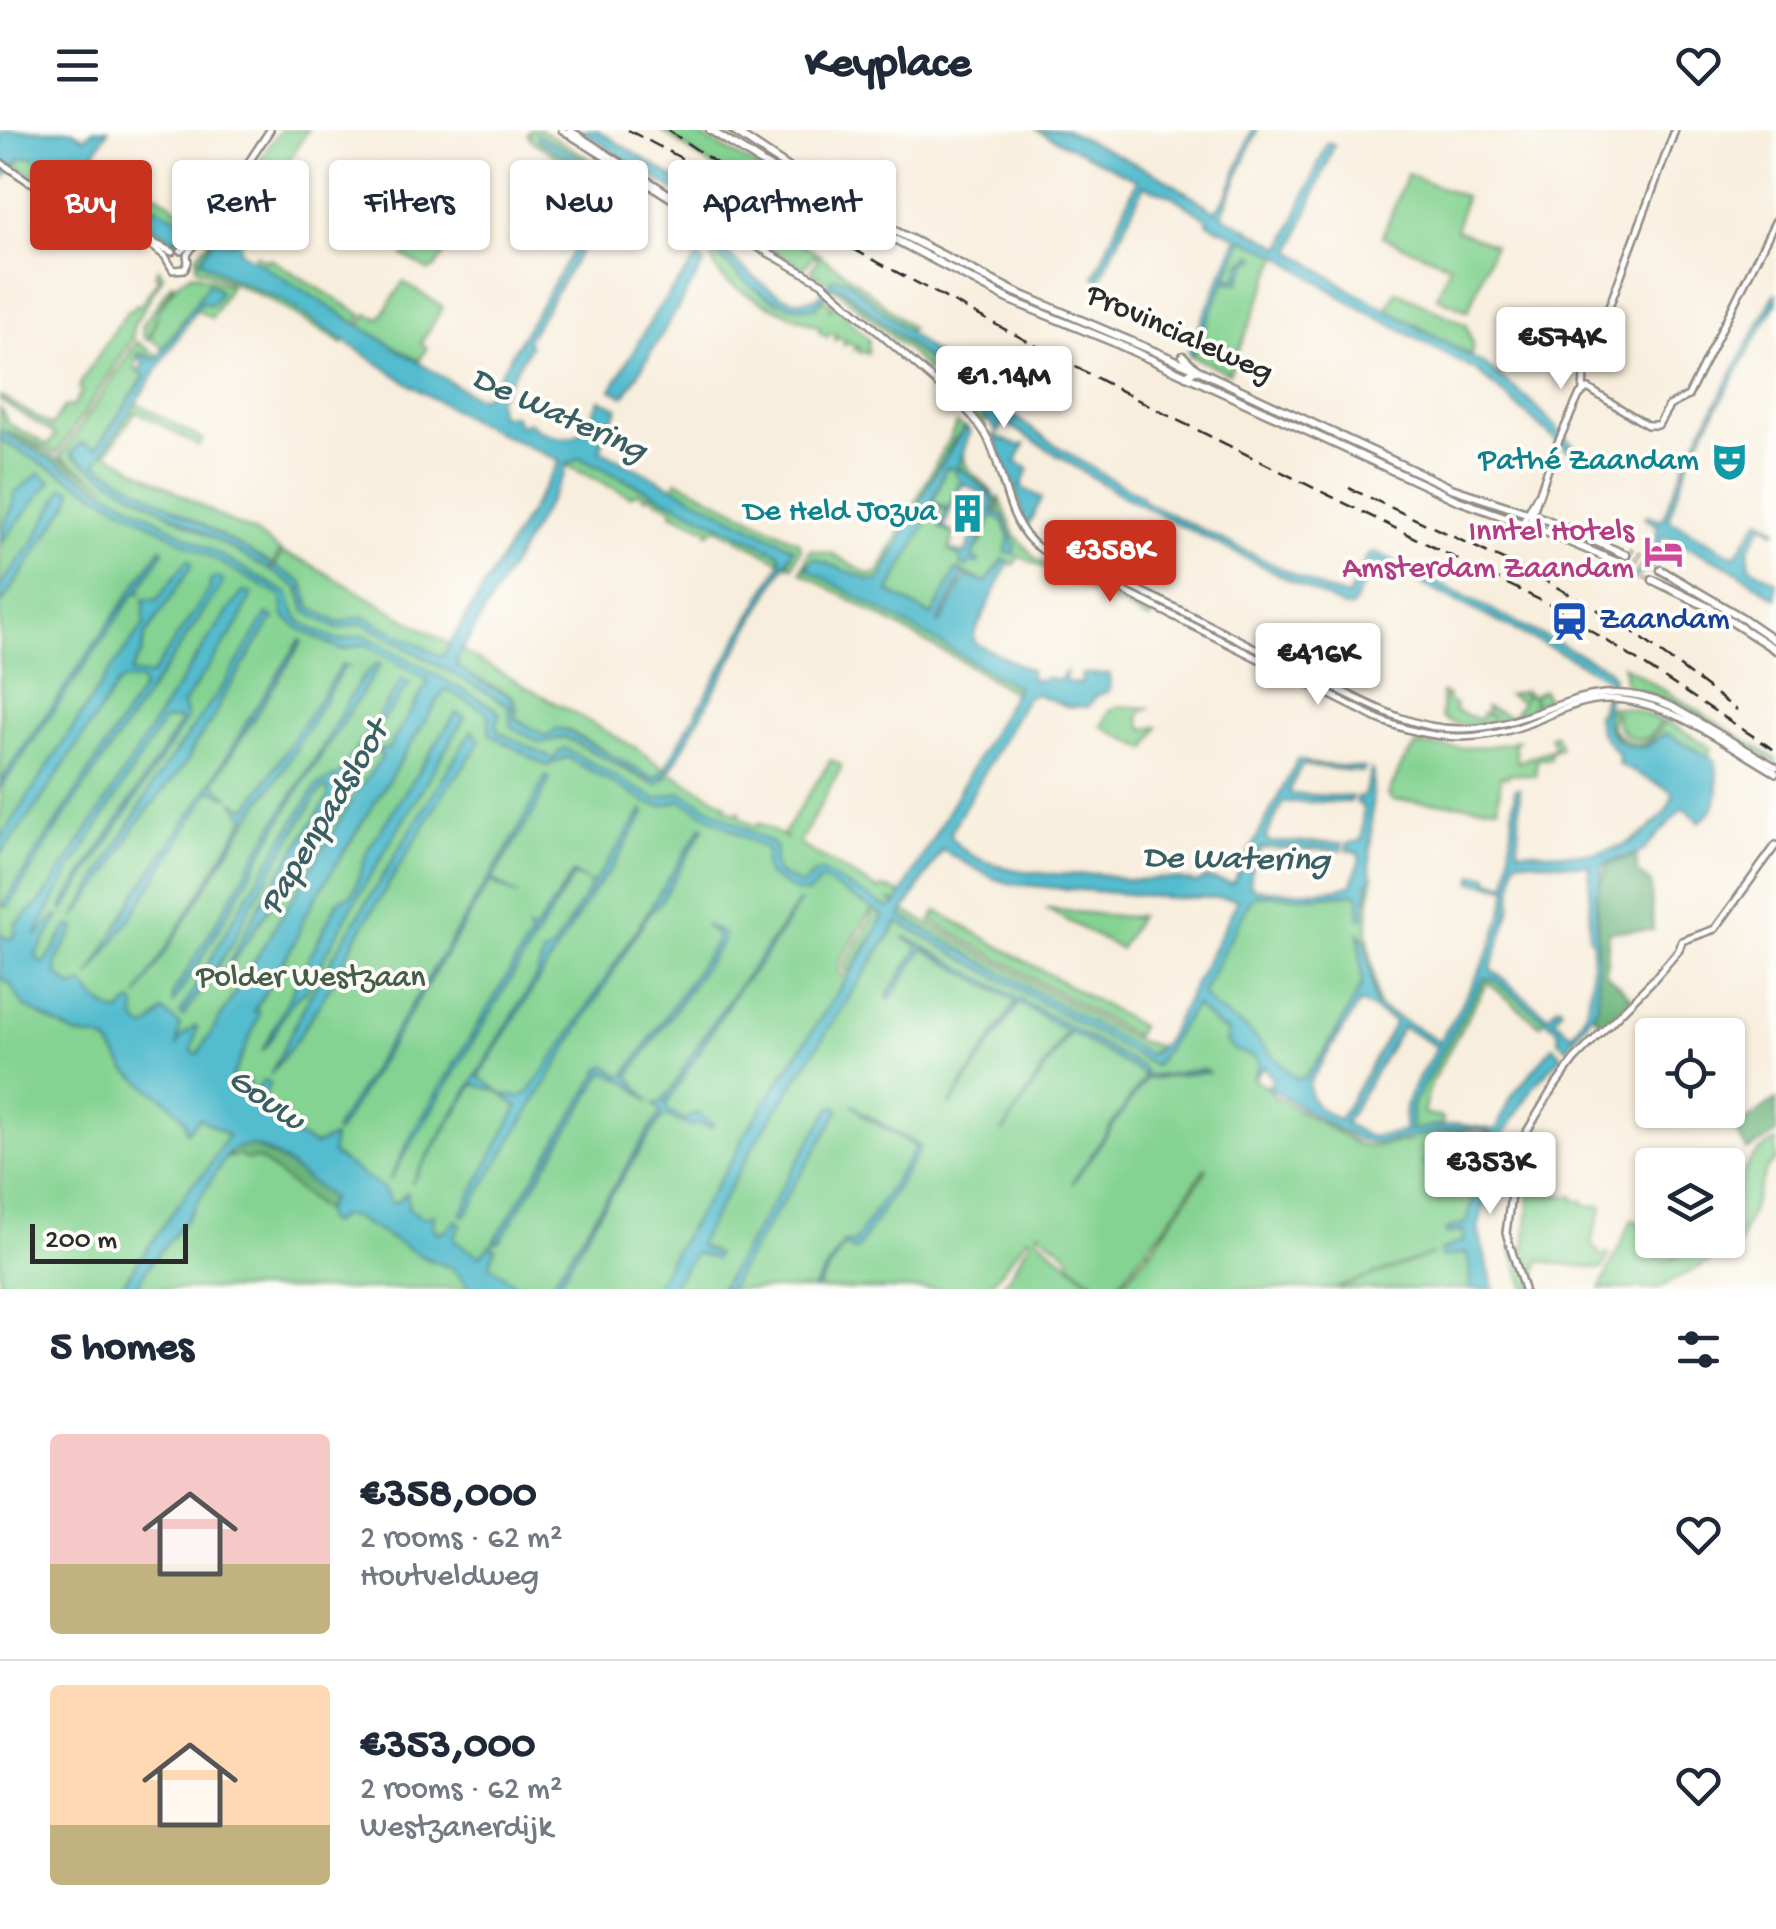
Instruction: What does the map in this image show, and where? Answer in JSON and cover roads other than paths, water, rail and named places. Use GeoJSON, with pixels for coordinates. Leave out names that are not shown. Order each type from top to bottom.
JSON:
{"type":"FeatureCollection","features":[{"type":"Feature","properties":{"kind":"main road","name":"Provincialeweg"},"geometry":{"type":"LineString","coordinates":[[710,130],[762,160]]}},
{"type":"Feature","properties":{"kind":"main road","name":"Provincialeweg"},"geometry":{"type":"LineString","coordinates":[[732,130],[773,160]]}},
{"type":"Feature","properties":{"kind":"main road","name":"Provincialeweg"},"geometry":{"type":"LineString","coordinates":[[896,232],[1186,376],[1450,488],[1628,552]]}},
{"type":"Feature","properties":{"kind":"main road","name":"Provincialeweg"},"geometry":{"type":"LineString","coordinates":[[896,240],[1012,300],[1196,369],[1457,500],[1619,563]]}},
{"type":"Feature","properties":{"kind":"main road"},"geometry":{"type":"LineString","coordinates":[[1012,300],[1015,292]]}},
{"type":"Feature","properties":{"kind":"main road"},"geometry":{"type":"LineString","coordinates":[[1183,356],[1196,369],[1186,376]]}},
{"type":"Feature","properties":{"kind":"main road"},"geometry":{"type":"LineString","coordinates":[[1661,568],[1774,645]]}},
{"type":"Feature","properties":{"kind":"main road"},"geometry":{"type":"LineString","coordinates":[[1653,580],[1764,637]]}},
{"type":"Feature","properties":{"kind":"street"},"geometry":{"type":"LineString","coordinates":[[0,162],[84,204],[170,256],[184,253],[270,130]]}},
{"type":"Feature","properties":{"kind":"street"},"geometry":{"type":"LineString","coordinates":[[562,130],[668,199]]}},
{"type":"Feature","properties":{"kind":"street"},"geometry":{"type":"LineString","coordinates":[[570,130],[668,193]]}},
{"type":"Feature","properties":{"kind":"street"},"geometry":{"type":"LineString","coordinates":[[1525,524],[1554,449],[1586,390],[1587,370],[1675,130]]}},
{"type":"Feature","properties":{"kind":"street"},"geometry":{"type":"LineString","coordinates":[[1586,390],[1647,425],[1658,426],[1670,406],[1688,396],[1776,220]]}},
{"type":"Feature","properties":{"kind":"street"},"geometry":{"type":"LineString","coordinates":[[765,250],[835,293],[964,407],[982,427],[992,448],[1020,527],[1041,550],[1382,710],[1422,724],[1456,729],[1490,727],[1584,695],[1612,695],[1657,707],[1776,770]]}},
{"type":"Feature","properties":{"kind":"street"},"geometry":{"type":"LineString","coordinates":[[170,256],[173,270],[181,271],[188,265],[184,253]]}},
{"type":"Feature","properties":{"kind":"street"},"geometry":{"type":"LineString","coordinates":[[1166,608],[1378,718],[1416,732],[1458,739],[1492,736],[1602,696]]}},
{"type":"Feature","properties":{"kind":"street"},"geometry":{"type":"LineString","coordinates":[[1416,732],[1422,724]]}},
{"type":"Feature","properties":{"kind":"street"},"geometry":{"type":"LineString","coordinates":[[1524,1289],[1506,1232],[1516,1151],[1574,1060],[1653,980],[1682,941],[1714,929],[1776,846]]}},
{"type":"Feature","properties":{"kind":"water"},"geometry":{"type":"Polygon","coordinates":[[[73,130],[85,138],[93,130],[108,130],[93,155],[98,160],[20,158],[0,183],[0,133],[73,130]]]}},
{"type":"Feature","properties":{"kind":"water"},"geometry":{"type":"Polygon","coordinates":[[[580,130],[597,130],[645,160],[627,160],[580,130]]]}},
{"type":"Feature","properties":{"kind":"water"},"geometry":{"type":"Polygon","coordinates":[[[1036,130],[1066,130],[1161,176],[1215,211],[1227,196],[1252,130],[1257,130],[1222,215],[1283,248],[1326,145],[1334,145],[1292,251],[1349,289],[1485,365],[1528,399],[1583,456],[1579,460],[1478,372],[1243,238],[1226,278],[1238,278],[1241,262],[1253,254],[1257,258],[1248,262],[1239,283],[1224,282],[1193,354],[1188,352],[1238,237],[1207,223],[1208,219],[1174,197],[1144,185],[1100,280],[1094,277],[1137,180],[1036,130]]]}},
{"type":"Feature","properties":{"kind":"water"},"geometry":{"type":"Polygon","coordinates":[[[537,135],[585,160],[571,160],[537,140],[537,135]]]}},
{"type":"Feature","properties":{"kind":"water"},"geometry":{"type":"Polygon","coordinates":[[[648,162],[668,174],[668,187],[648,174],[648,162]]]}},
{"type":"Feature","properties":{"kind":"water"},"geometry":{"type":"Polygon","coordinates":[[[152,206],[172,215],[172,238],[152,226],[152,206]]]}},
{"type":"Feature","properties":{"kind":"water"},"geometry":{"type":"Polygon","coordinates":[[[206,250],[240,250],[473,396],[483,397],[499,381],[573,250],[581,250],[527,340],[530,346],[496,396],[500,416],[514,415],[520,426],[528,422],[551,435],[568,437],[584,429],[600,399],[618,408],[600,450],[794,548],[671,769],[666,766],[781,556],[580,458],[566,465],[564,475],[456,666],[512,696],[516,719],[547,737],[556,729],[563,729],[655,779],[665,769],[669,772],[658,785],[565,737],[541,743],[511,726],[509,705],[363,623],[337,629],[305,611],[300,589],[272,571],[275,566],[303,583],[310,607],[338,623],[363,616],[442,657],[560,461],[474,422],[282,300],[228,277],[200,260],[206,250]]]}},
{"type":"Feature","properties":{"kind":"water"},"geometry":{"type":"Polygon","coordinates":[[[721,250],[728,250],[728,254],[769,288],[794,300],[820,294],[833,278],[846,279],[988,396],[1063,450],[1142,496],[1142,500],[1327,591],[1348,597],[1368,555],[1376,552],[1607,668],[1613,676],[1610,688],[1609,680],[1569,657],[1379,563],[1373,565],[1352,607],[1344,607],[1124,497],[1004,422],[998,433],[983,415],[985,408],[842,288],[834,286],[815,308],[787,305],[750,285],[719,255],[721,250]]]}},
{"type":"Feature","properties":{"kind":"water"},"geometry":{"type":"Polygon","coordinates":[[[699,256],[704,264],[625,396],[611,390],[657,310],[699,256]]]}},
{"type":"Feature","properties":{"kind":"water"},"geometry":{"type":"Polygon","coordinates":[[[209,283],[220,291],[213,304],[201,302],[96,464],[272,565],[269,570],[71,453],[81,443],[97,448],[145,376],[139,372],[145,362],[139,360],[139,353],[156,360],[209,283]]]}},
{"type":"Feature","properties":{"kind":"water"},"geometry":{"type":"Polygon","coordinates":[[[1776,292],[1776,303],[1692,453],[1668,519],[1735,556],[1760,519],[1776,528],[1763,524],[1748,550],[1750,566],[1776,582],[1776,598],[1730,567],[1664,536],[1655,559],[1635,580],[1631,578],[1652,556],[1658,526],[1645,518],[1647,515],[1662,520],[1690,452],[1776,292]]]}},
{"type":"Feature","properties":{"kind":"water"},"geometry":{"type":"Polygon","coordinates":[[[965,427],[969,432],[959,465],[953,469],[946,467],[932,502],[949,509],[960,481],[955,472],[961,468],[994,497],[991,511],[1003,515],[1015,544],[1014,554],[1005,552],[1010,537],[1002,521],[992,516],[972,557],[979,561],[977,564],[960,565],[962,559],[949,550],[965,554],[975,530],[972,526],[980,520],[980,510],[983,512],[989,498],[965,484],[959,489],[944,527],[954,534],[940,528],[947,511],[931,504],[924,527],[889,592],[932,616],[959,570],[964,574],[940,624],[967,576],[986,583],[1004,559],[1009,562],[974,634],[975,643],[1030,670],[1030,679],[1047,677],[1058,681],[1066,672],[1065,682],[1081,684],[1082,674],[1110,674],[1109,691],[1096,696],[1088,707],[1067,706],[1036,694],[1026,698],[953,828],[950,836],[962,849],[997,865],[1038,873],[1196,883],[1206,878],[1233,883],[1298,759],[1312,764],[1365,768],[1362,772],[1302,765],[1289,790],[1291,794],[1352,797],[1350,802],[1283,802],[1265,839],[1342,843],[1342,850],[1261,848],[1252,867],[1250,886],[1286,891],[1342,887],[1352,884],[1360,858],[1357,852],[1347,850],[1347,844],[1362,840],[1363,807],[1356,802],[1357,797],[1364,796],[1371,770],[1373,773],[1373,877],[1369,880],[1364,918],[1360,918],[1359,896],[1354,893],[1311,897],[1256,895],[1202,994],[1217,1010],[1247,1029],[1296,1079],[1305,1077],[1326,1050],[1362,985],[1360,934],[1366,940],[1375,1005],[1440,1041],[1482,967],[1504,908],[1508,887],[1472,882],[1474,875],[1508,883],[1515,789],[1520,789],[1518,850],[1573,854],[1606,851],[1638,837],[1663,814],[1673,792],[1618,764],[1619,756],[1600,732],[1596,714],[1600,713],[1605,691],[1610,691],[1606,713],[1615,738],[1646,747],[1665,733],[1715,760],[1718,794],[1707,816],[1699,822],[1684,807],[1642,852],[1603,866],[1596,896],[1598,1006],[1567,1048],[1558,1040],[1559,1032],[1553,1026],[1493,979],[1484,978],[1412,1105],[1411,1130],[1457,1124],[1496,1130],[1512,1096],[1553,1046],[1562,1056],[1535,1084],[1500,1141],[1490,1133],[1459,1129],[1386,1142],[1362,1141],[1262,1084],[1270,1086],[1272,1080],[1264,1066],[1253,1079],[1259,1064],[1256,1058],[1234,1050],[1226,1042],[1228,1031],[1195,1005],[1155,1066],[898,922],[757,1140],[701,1239],[699,1246],[716,1254],[715,1259],[695,1253],[670,1289],[654,1289],[741,1140],[873,938],[883,915],[824,881],[808,894],[796,892],[768,875],[767,850],[680,800],[663,806],[650,804],[566,757],[547,766],[493,736],[489,731],[489,713],[445,689],[305,915],[295,942],[254,1011],[259,1011],[258,1019],[232,1078],[238,1084],[241,1078],[247,1079],[250,1083],[246,1093],[253,1095],[264,1080],[270,1082],[259,1109],[276,1119],[279,1127],[315,1145],[333,1137],[332,1154],[384,1189],[391,1203],[407,1193],[409,1209],[424,1218],[434,1214],[433,1227],[438,1233],[456,1220],[461,1224],[455,1241],[480,1256],[490,1245],[495,1249],[490,1265],[521,1289],[471,1289],[452,1268],[425,1258],[353,1217],[341,1216],[331,1224],[325,1219],[325,1208],[331,1199],[328,1196],[270,1152],[249,1146],[229,1152],[187,1219],[152,1261],[135,1289],[119,1289],[193,1183],[205,1173],[228,1135],[199,1118],[187,1132],[185,1120],[171,1104],[127,1071],[108,1043],[76,1035],[24,1006],[10,984],[0,977],[0,935],[10,939],[15,935],[15,925],[40,902],[216,629],[243,592],[252,594],[239,623],[183,704],[187,719],[62,913],[63,905],[181,722],[164,720],[70,871],[35,937],[59,917],[36,955],[39,962],[45,963],[68,926],[74,926],[57,960],[57,974],[74,988],[82,983],[113,1011],[120,1013],[131,1002],[136,1005],[135,1018],[143,1028],[149,1027],[163,1011],[180,1025],[177,1047],[180,1039],[197,1027],[192,1052],[198,1054],[356,793],[382,757],[377,750],[388,749],[429,681],[364,644],[341,650],[300,629],[284,616],[282,597],[0,440],[0,431],[289,594],[295,614],[312,629],[338,641],[364,635],[495,708],[499,732],[553,759],[566,749],[656,799],[681,792],[773,844],[776,870],[782,876],[802,886],[815,873],[822,872],[888,908],[895,906],[1017,687],[806,568],[814,558],[872,581],[880,580],[934,474],[965,427]],[[942,850],[901,916],[1147,1054],[1166,1040],[1238,900],[1012,884],[942,850]],[[1519,859],[1515,863],[1511,907],[1491,969],[1548,1016],[1558,1005],[1562,1008],[1554,1020],[1572,1034],[1585,1013],[1590,990],[1590,866],[1519,859]],[[1360,1002],[1309,1083],[1313,1101],[1339,1120],[1393,1021],[1360,1002]],[[1402,1027],[1345,1123],[1369,1137],[1405,1132],[1405,1109],[1437,1047],[1402,1027]]]}},
{"type":"Feature","properties":{"kind":"water"},"geometry":{"type":"Polygon","coordinates":[[[993,435],[1018,446],[1025,444],[1016,462],[1029,469],[1021,487],[1042,498],[1028,525],[1023,519],[993,435]]]}},
{"type":"Feature","properties":{"kind":"water"},"geometry":{"type":"Polygon","coordinates":[[[39,473],[51,481],[0,544],[14,494],[39,473]]]}},
{"type":"Feature","properties":{"kind":"water"},"geometry":{"type":"Polygon","coordinates":[[[64,487],[73,490],[69,503],[0,606],[0,586],[33,543],[64,487]]]}},
{"type":"Feature","properties":{"kind":"water"},"geometry":{"type":"Polygon","coordinates":[[[161,548],[164,550],[139,590],[141,593],[135,593],[0,789],[0,782],[161,548]]]}},
{"type":"Feature","properties":{"kind":"water"},"geometry":{"type":"Polygon","coordinates":[[[188,559],[191,567],[145,636],[141,654],[130,673],[151,676],[210,588],[210,581],[218,577],[223,581],[221,586],[8,907],[3,905],[143,688],[141,681],[124,680],[118,684],[0,855],[0,840],[144,625],[144,599],[157,600],[188,559]]]}},
{"type":"Feature","properties":{"kind":"water"},"geometry":{"type":"Polygon","coordinates":[[[267,614],[275,620],[221,701],[187,762],[138,822],[112,868],[74,919],[158,776],[223,686],[267,614]]]}},
{"type":"Feature","properties":{"kind":"water"},"geometry":{"type":"Polygon","coordinates":[[[300,640],[213,783],[230,798],[211,790],[89,977],[135,896],[300,640]]]}},
{"type":"Feature","properties":{"kind":"water"},"geometry":{"type":"Polygon","coordinates":[[[378,663],[173,1003],[172,995],[353,692],[378,663]]]}},
{"type":"Feature","properties":{"kind":"water"},"geometry":{"type":"Polygon","coordinates":[[[342,664],[348,667],[343,668],[282,772],[137,997],[246,817],[233,801],[249,807],[342,664]]]}},
{"type":"Feature","properties":{"kind":"water","name":"Papenpadsloot"},"geometry":{"type":"Polygon","coordinates":[[[403,679],[410,683],[373,734],[374,747],[364,749],[357,768],[303,858],[217,985],[261,903],[328,798],[328,788],[323,788],[314,800],[232,944],[183,1017],[180,1014],[239,909],[317,785],[339,775],[403,679]]]}},
{"type":"Feature","properties":{"kind":"water"},"geometry":{"type":"Polygon","coordinates":[[[456,713],[465,717],[306,991],[287,1010],[262,1051],[338,901],[352,894],[368,849],[456,713]]]}},
{"type":"Feature","properties":{"kind":"water"},"geometry":{"type":"Polygon","coordinates":[[[472,730],[480,740],[475,750],[450,783],[296,1041],[270,1075],[310,995],[472,730]]]}},
{"type":"Feature","properties":{"kind":"water"},"geometry":{"type":"Polygon","coordinates":[[[546,776],[550,778],[534,812],[492,879],[518,896],[490,882],[337,1133],[334,1131],[516,834],[546,776]]]}},
{"type":"Feature","properties":{"kind":"water"},"geometry":{"type":"Polygon","coordinates":[[[643,810],[645,813],[611,869],[592,893],[479,1077],[500,1092],[474,1084],[411,1184],[536,977],[544,954],[552,950],[590,888],[589,882],[593,884],[643,810]]]}},
{"type":"Feature","properties":{"kind":"water"},"geometry":{"type":"Polygon","coordinates":[[[702,826],[660,903],[649,913],[471,1207],[465,1216],[461,1214],[518,1107],[502,1094],[519,1097],[529,1092],[702,826]]]}},
{"type":"Feature","properties":{"kind":"water"},"geometry":{"type":"Polygon","coordinates":[[[573,873],[586,880],[574,876],[389,1181],[412,1134],[531,936],[528,930],[534,932],[573,873]]]}},
{"type":"Feature","properties":{"kind":"water"},"geometry":{"type":"Polygon","coordinates":[[[798,902],[800,902],[760,964],[740,986],[798,902]]]}},
{"type":"Feature","properties":{"kind":"water"},"geometry":{"type":"Polygon","coordinates":[[[705,925],[724,934],[722,942],[629,1076],[650,1102],[628,1083],[607,1072],[603,1074],[500,1241],[493,1243],[601,1069],[606,1065],[621,1076],[626,1074],[717,940],[705,925]]]}},
{"type":"Feature","properties":{"kind":"water"},"geometry":{"type":"Polygon","coordinates":[[[904,938],[1142,1067],[1148,1076],[1209,1072],[1146,1078],[1072,1184],[1144,1078],[1143,1074],[1070,1032],[1002,1133],[1067,1032],[1019,1003],[949,1107],[1016,1002],[923,949],[889,1000],[887,995],[917,950],[918,946],[904,938]]]}},
{"type":"Feature","properties":{"kind":"water"},"geometry":{"type":"Polygon","coordinates":[[[738,988],[666,1105],[667,1110],[685,1120],[697,1113],[713,1124],[689,1126],[667,1116],[661,1119],[555,1289],[548,1289],[661,1112],[654,1104],[662,1102],[738,988]]]}},
{"type":"Feature","properties":{"kind":"water"},"geometry":{"type":"Polygon","coordinates":[[[852,1103],[921,1147],[856,1251],[844,1246],[813,1289],[844,1242],[854,1243],[916,1147],[864,1116],[852,1103]]]}},
{"type":"Feature","properties":{"kind":"water"},"geometry":{"type":"Polygon","coordinates":[[[831,1107],[839,1110],[826,1133],[729,1289],[720,1289],[831,1107]]]}},
{"type":"Feature","properties":{"kind":"water"},"geometry":{"type":"Polygon","coordinates":[[[1494,1144],[1499,1145],[1478,1229],[1494,1289],[1470,1289],[1466,1253],[1442,1258],[1440,1251],[1464,1241],[1463,1231],[1446,1234],[1446,1230],[1466,1223],[1483,1166],[1444,1163],[1434,1167],[1422,1163],[1486,1160],[1494,1144]]]}},
{"type":"Feature","properties":{"kind":"tunnel"},"geometry":{"type":"LineString","coordinates":[[1629,549],[1661,565]]}},
{"type":"Feature","properties":{"kind":"tunnel"},"geometry":{"type":"LineString","coordinates":[[1626,555],[1661,570]]}},
{"type":"Feature","properties":{"kind":"tunnel"},"geometry":{"type":"LineString","coordinates":[[1619,563],[1653,580]]}},
{"type":"Feature","properties":{"kind":"railway"},"geometry":{"type":"LineString","coordinates":[[628,130],[1167,415],[1558,609],[1776,751]]}},
{"type":"Feature","properties":{"kind":"railway"},"geometry":{"type":"LineString","coordinates":[[668,130],[712,160]]}},
{"type":"Feature","properties":{"kind":"railway"},"geometry":{"type":"LineString","coordinates":[[1349,488],[1531,573],[1618,621]]}},
{"type":"Feature","properties":{"kind":"railway"},"geometry":{"type":"LineString","coordinates":[[1624,625],[1737,710]]}},
{"type":"Feature","properties":{"kind":"place","name":"Pathé Zaandam"},"geometry":{"type":"Point","coordinates":[1729,462]}},
{"type":"Feature","properties":{"kind":"place","name":"De Held Jozua"},"geometry":{"type":"Point","coordinates":[967,513]}},
{"type":"Feature","properties":{"kind":"place","name":"Inntel Hotels Amsterdam Zaandam"},"geometry":{"type":"Point","coordinates":[1664,551]}},
{"type":"Feature","properties":{"kind":"place","name":"Zaandam"},"geometry":{"type":"Point","coordinates":[1569,621]}},
{"type":"Feature","properties":{"kind":"water label","name":"De Watering"},"geometry":{"type":"Point","coordinates":[558,416]}},
{"type":"Feature","properties":{"kind":"water label","name":"De Watering"},"geometry":{"type":"Point","coordinates":[1236,861]}},
{"type":"Feature","properties":{"kind":"water label","name":"Gouw"},"geometry":{"type":"Point","coordinates":[265,1101]}},
{"type":"Feature","properties":{"kind":"park label","name":"Polder Westzaan"},"geometry":{"type":"Point","coordinates":[311,979]}}]}
